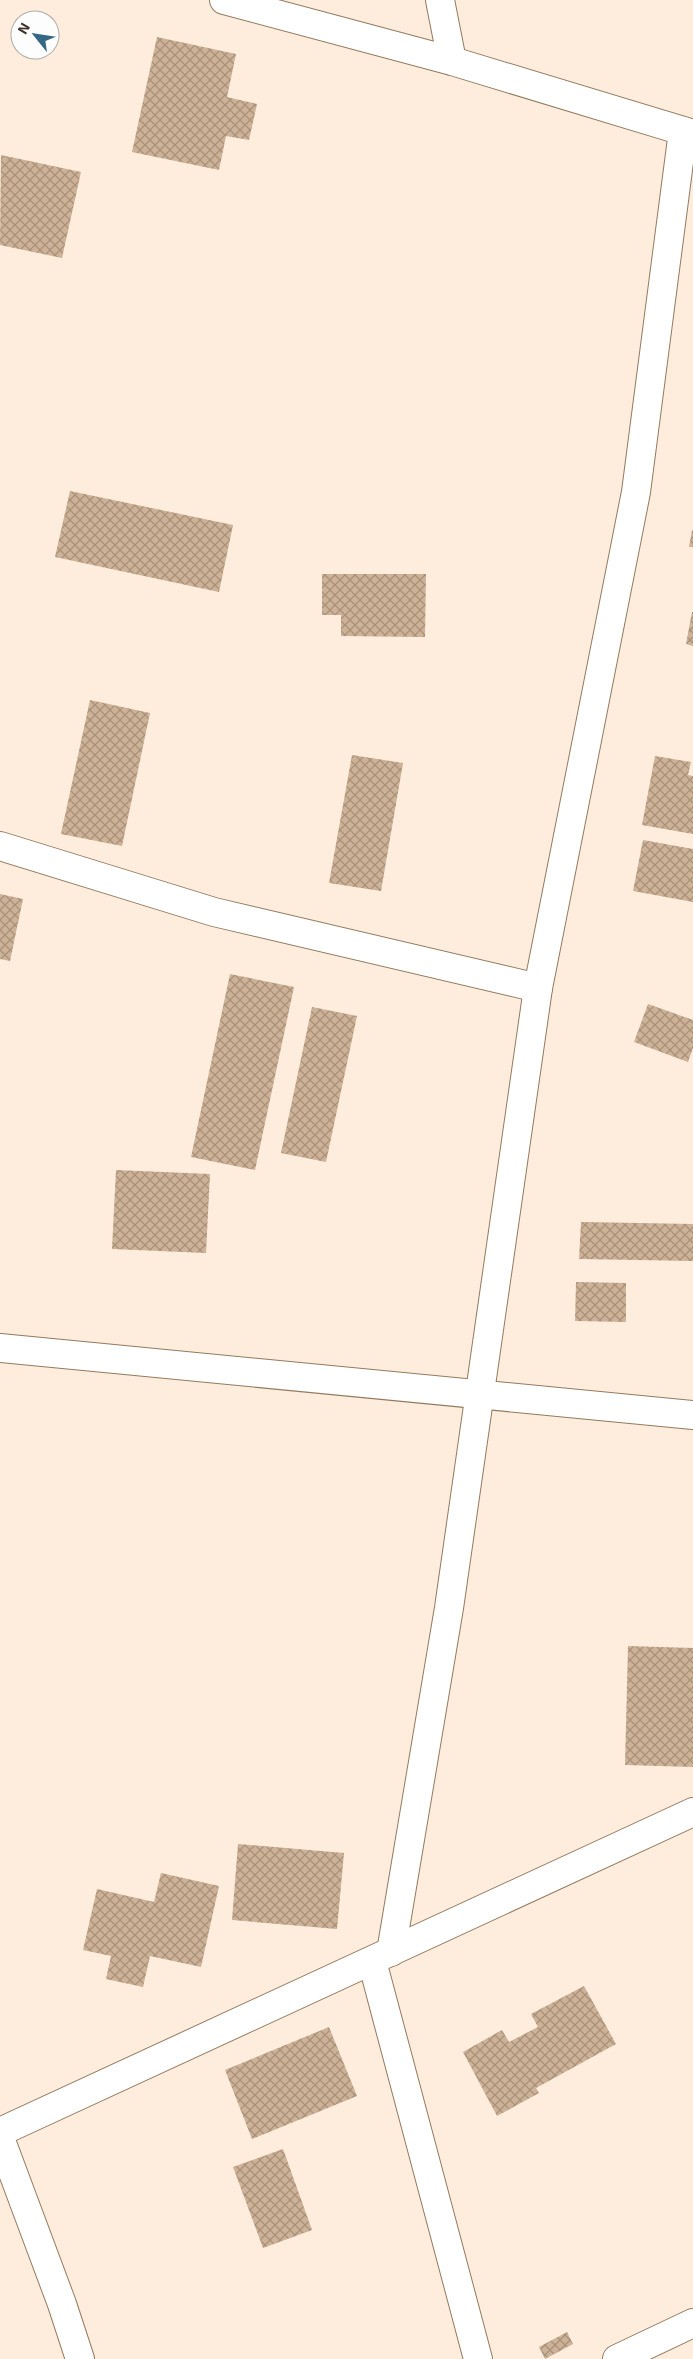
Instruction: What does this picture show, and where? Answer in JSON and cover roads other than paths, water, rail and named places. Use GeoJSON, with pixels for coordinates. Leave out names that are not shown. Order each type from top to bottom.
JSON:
{"type":"FeatureCollection","features":[{"type":"Feature","properties":{"kind":"street"},"geometry":{"type":"LineString","coordinates":[[224,0],[452,61],[688,132],[636,492],[538,988],[449,1608],[382,1956],[478,2359]]}},
{"type":"Feature","properties":{"kind":"street"},"geometry":{"type":"LineString","coordinates":[[440,0],[452,61]]}},
{"type":"Feature","properties":{"kind":"street"},"geometry":{"type":"LineString","coordinates":[[0,846],[214,912],[538,988]]}},
{"type":"Feature","properties":{"kind":"street"},"geometry":{"type":"LineString","coordinates":[[0,1348],[693,1415]]}},
{"type":"Feature","properties":{"kind":"street"},"geometry":{"type":"LineString","coordinates":[[0,2132],[693,1812]]}},
{"type":"Feature","properties":{"kind":"street"},"geometry":{"type":"LineString","coordinates":[[0,2138],[62,2304],[80,2359]]}},
{"type":"Feature","properties":{"kind":"street"},"geometry":{"type":"LineString","coordinates":[[617,2359],[693,2322]]}}]}
